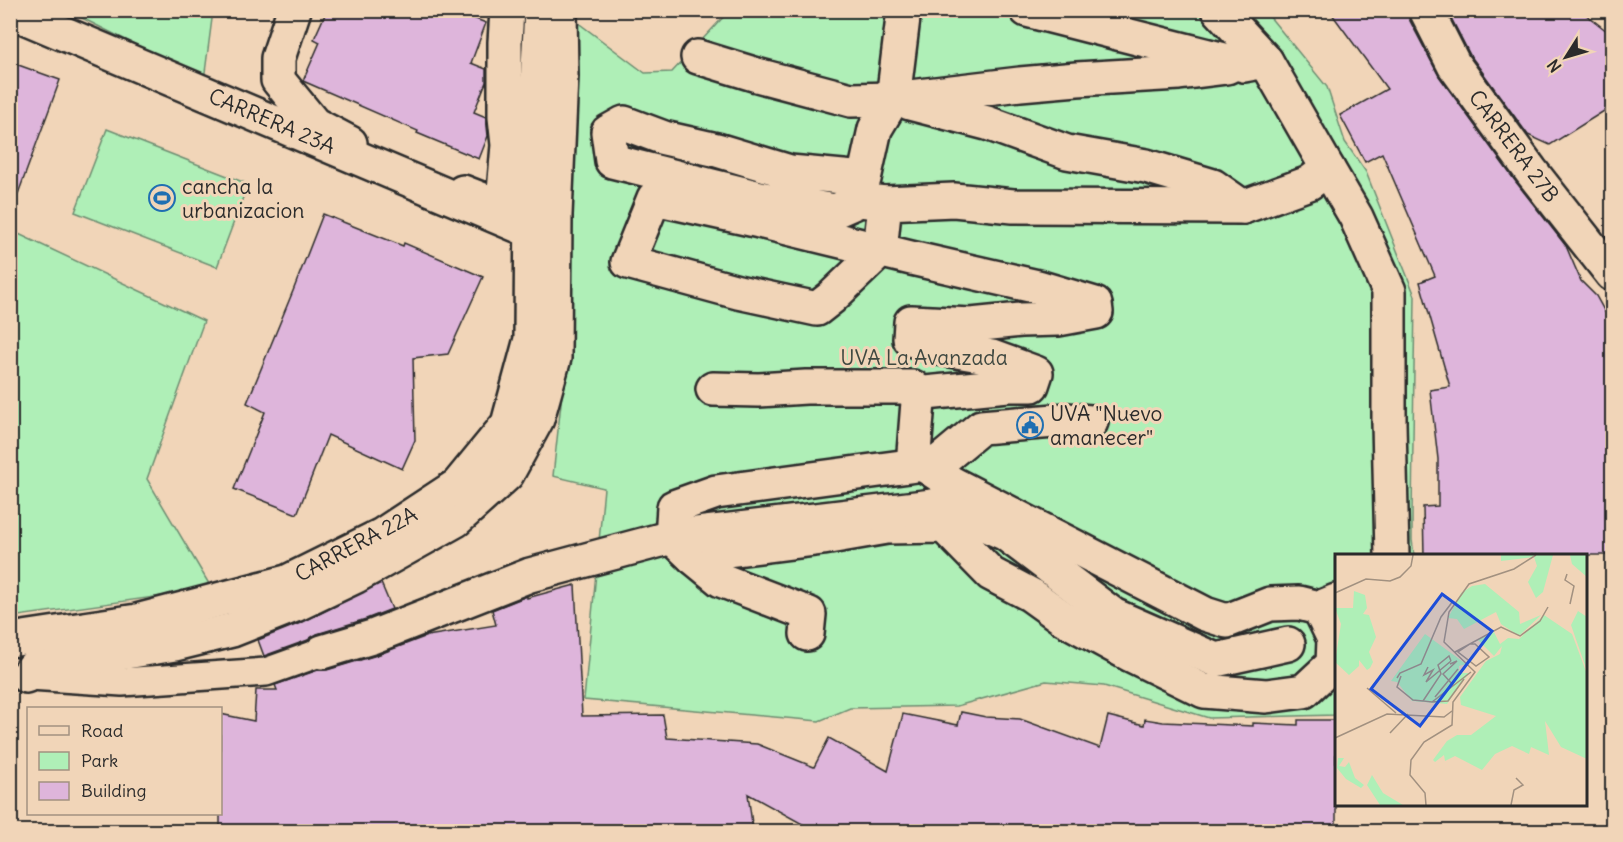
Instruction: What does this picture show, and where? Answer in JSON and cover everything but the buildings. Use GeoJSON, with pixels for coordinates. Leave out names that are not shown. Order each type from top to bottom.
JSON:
{"type":"FeatureCollection","features":[{"type":"Feature","properties":{"kind":"street","name":"CARRERA 23A"},"geometry":{"type":"LineString","coordinates":[[13,10],[22,16],[531,231]]}},
{"type":"Feature","properties":{"kind":"street"},"geometry":{"type":"LineString","coordinates":[[294,10],[278,58],[278,80],[314,124],[360,148],[486,201],[503,204],[519,178],[508,145],[505,106],[507,10]]}},
{"type":"Feature","properties":{"kind":"street","name":"CARRERA 22A"},"geometry":{"type":"LineString","coordinates":[[10,640],[137,621],[287,582],[381,535],[458,485],[508,424],[531,339],[531,231],[519,178],[541,10]]}},
{"type":"Feature","properties":{"kind":"street"},"geometry":{"type":"LineString","coordinates":[[18,675],[34,667],[175,644],[232,630],[295,605],[356,576],[456,520],[507,474],[537,419],[554,358],[555,215],[561,76],[560,10]]}},
{"type":"Feature","properties":{"kind":"street"},"geometry":{"type":"LineString","coordinates":[[904,10],[893,99],[875,129],[864,179],[790,172],[717,150],[664,138],[624,123],[608,132],[612,161],[764,199],[835,211],[860,200],[885,203],[954,200],[1013,206],[1243,207],[1309,183],[1328,169]]}},
{"type":"Feature","properties":{"kind":"street"},"geometry":{"type":"LineString","coordinates":[[1027,10],[1255,63]]}},
{"type":"Feature","properties":{"kind":"street"},"geometry":{"type":"LineString","coordinates":[[1219,10],[1328,169],[1356,217],[1389,291],[1392,554]]}},
{"type":"Feature","properties":{"kind":"street","name":"CARRERA 27B"},"geometry":{"type":"LineString","coordinates":[[1426,10],[1454,65],[1531,171],[1612,274]]}},
{"type":"Feature","properties":{"kind":"street"},"geometry":{"type":"LineString","coordinates":[[698,57],[851,100],[893,99],[1008,85],[1179,73],[1255,63]]}},
{"type":"Feature","properties":{"kind":"street"},"geometry":{"type":"LineString","coordinates":[[893,99],[987,123],[1067,152],[1146,166],[1213,186],[1243,207]]}},
{"type":"Feature","properties":{"kind":"street"},"geometry":{"type":"LineString","coordinates":[[885,203],[880,251],[817,309],[738,292],[628,262],[654,198],[759,221],[880,251],[1038,287],[1095,304],[1096,312],[1058,320],[1021,320],[972,325],[910,322],[910,339],[939,348],[992,357],[1036,373],[1032,385],[915,393]]}},
{"type":"Feature","properties":{"kind":"street"},"geometry":{"type":"LineString","coordinates":[[1574,225],[1612,244]]}},
{"type":"Feature","properties":{"kind":"street"},"geometry":{"type":"LineString","coordinates":[[713,390],[913,387],[918,402],[917,464]]}},
{"type":"Feature","properties":{"kind":"street"},"geometry":{"type":"LineString","coordinates":[[807,634],[808,614],[721,580],[682,547],[674,507],[716,492],[939,462],[981,427],[1067,420],[1091,422]]}},
{"type":"Feature","properties":{"kind":"street"},"geometry":{"type":"LineString","coordinates":[[682,547],[712,552],[765,547],[887,527],[944,526],[991,574],[1030,595],[1063,618],[1204,691],[1266,696],[1304,691],[1333,664],[1334,639],[1328,604],[1270,604],[1227,621],[1205,614],[917,464]]}},
{"type":"Feature","properties":{"kind":"street"},"geometry":{"type":"LineString","coordinates":[[322,652],[372,637],[530,575],[682,547],[941,505],[1006,534],[1113,615],[1216,660],[1288,644]]}},
{"type":"Feature","properties":{"kind":"lane"},"geometry":{"type":"LineString","coordinates":[[18,675],[122,682],[266,672],[322,652]]}},
{"type":"Feature","properties":{"kind":"green space"},"geometry":{"type":"Polygon","coordinates":[[[68,11],[213,11],[204,80],[204,79],[68,11]]]}},
{"type":"Feature","properties":{"kind":"green space","name":"UVA La Avanzada"},"geometry":{"type":"Polygon","coordinates":[[[729,11],[1265,11],[1327,87],[1345,142],[1366,172],[1415,296],[1412,512],[1414,554],[1335,554],[1335,715],[1209,718],[1104,686],[1046,681],[957,706],[850,708],[819,721],[584,700],[604,488],[553,476],[564,376],[569,16],[645,73],[672,72],[729,11]]]}},
{"type":"Feature","properties":{"kind":"green space","name":"cancha la urbanizacion"},"geometry":{"type":"Polygon","coordinates":[[[107,129],[248,184],[217,267],[75,212],[107,129]]]}},
{"type":"Feature","properties":{"kind":"green space"},"geometry":{"type":"Polygon","coordinates":[[[10,230],[204,321],[147,479],[212,589],[11,617],[10,230]]]}},
{"type":"Feature","properties":{"kind":"place","name":"cancha la urbanizacion"},"geometry":{"type":"Point","coordinates":[162,198]}},
{"type":"Feature","properties":{"kind":"place","name":"UVA \"Nuevo amanecer\""},"geometry":{"type":"Point","coordinates":[1030,425]}}]}
